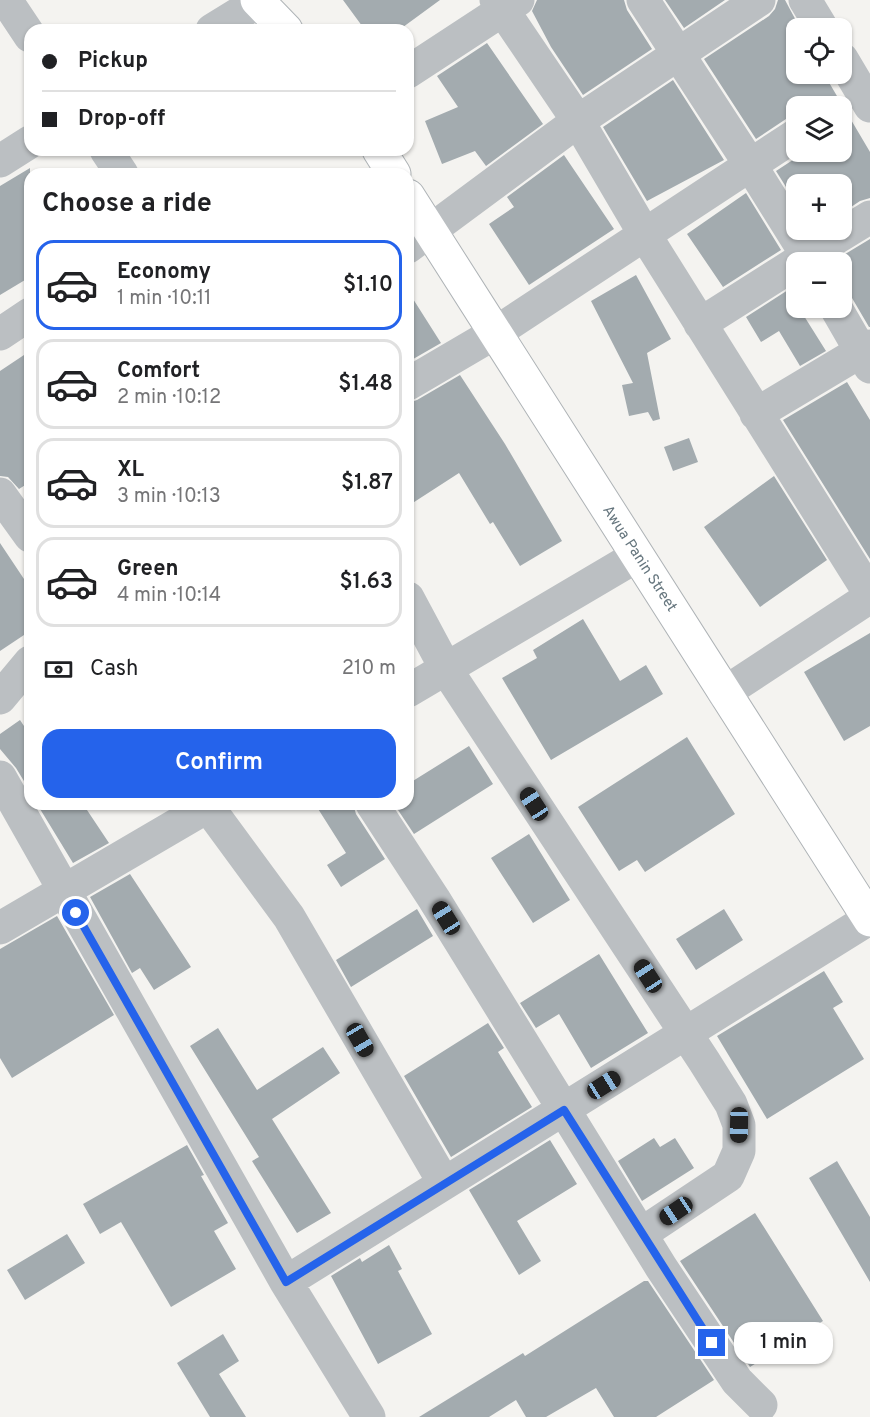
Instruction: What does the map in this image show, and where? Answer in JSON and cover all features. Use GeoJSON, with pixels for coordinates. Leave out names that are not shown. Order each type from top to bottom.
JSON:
{"type":"FeatureCollection","features":[{"type":"Feature","properties":{"kind":"main road"},"geometry":{"type":"LineString","coordinates":[[258,1],[280,24]]}},
{"type":"Feature","properties":{"kind":"main road","name":"Awua Panin Street"},"geometry":{"type":"LineString","coordinates":[[414,220],[419,240],[495,333],[869,920]]}},
{"type":"Feature","properties":{"kind":"street"},"geometry":{"type":"LineString","coordinates":[[6,0],[24,27]]}},
{"type":"Feature","properties":{"kind":"street"},"geometry":{"type":"LineString","coordinates":[[643,0],[751,166],[798,252]]}},
{"type":"Feature","properties":{"kind":"street"},"geometry":{"type":"LineString","coordinates":[[419,240],[578,121],[759,0]]}},
{"type":"Feature","properties":{"kind":"street"},"geometry":{"type":"LineString","coordinates":[[805,0],[816,18]]}},
{"type":"Feature","properties":{"kind":"street"},"geometry":{"type":"LineString","coordinates":[[222,24],[258,1]]}},
{"type":"Feature","properties":{"kind":"street"},"geometry":{"type":"LineString","coordinates":[[414,68],[506,3],[645,235],[870,596],[724,693]]}},
{"type":"Feature","properties":{"kind":"street"},"geometry":{"type":"LineString","coordinates":[[852,81],[860,98]]}},
{"type":"Feature","properties":{"kind":"street"},"geometry":{"type":"LineString","coordinates":[[414,380],[495,333],[786,142]]}},
{"type":"Feature","properties":{"kind":"street"},"geometry":{"type":"LineString","coordinates":[[0,161],[24,146]]}},
{"type":"Feature","properties":{"kind":"street"},"geometry":{"type":"LineString","coordinates":[[817,252],[870,217]]}},
{"type":"Feature","properties":{"kind":"street"},"geometry":{"type":"LineString","coordinates":[[700,324],[786,271]]}},
{"type":"Feature","properties":{"kind":"street"},"geometry":{"type":"LineString","coordinates":[[0,334],[24,318]]}},
{"type":"Feature","properties":{"kind":"street"},"geometry":{"type":"LineString","coordinates":[[756,414],[867,355],[843,318]]}},
{"type":"Feature","properties":{"kind":"street"},"geometry":{"type":"LineString","coordinates":[[9,501],[24,526]]}},
{"type":"Feature","properties":{"kind":"street"},"geometry":{"type":"LineString","coordinates":[[414,688],[637,556]]}},
{"type":"Feature","properties":{"kind":"street"},"geometry":{"type":"LineString","coordinates":[[414,609],[447,669],[732,1104],[739,1125],[739,1151],[728,1176],[641,1234]]}},
{"type":"Feature","properties":{"kind":"street"},"geometry":{"type":"LineString","coordinates":[[0,698],[24,669]]}},
{"type":"Feature","properties":{"kind":"street"},"geometry":{"type":"LineString","coordinates":[[0,777],[286,1282],[369,1417]]}},
{"type":"Feature","properties":{"kind":"street"},"geometry":{"type":"LineString","coordinates":[[0,928],[200,810]]}},
{"type":"Feature","properties":{"kind":"street"},"geometry":{"type":"LineString","coordinates":[[212,810],[289,917],[444,1183]]}},
{"type":"Feature","properties":{"kind":"street"},"geometry":{"type":"LineString","coordinates":[[376,810],[434,899],[641,1234],[737,1382],[761,1405]]}},
{"type":"Feature","properties":{"kind":"street"},"geometry":{"type":"LineString","coordinates":[[286,1282],[869,920]]}},
{"type":"Feature","properties":{"kind":"building"},"geometry":{"type":"Polygon","coordinates":[[[343,0],[440,0],[407,24],[361,24],[343,0]]]}},
{"type":"Feature","properties":{"kind":"building"},"geometry":{"type":"Polygon","coordinates":[[[537,0],[624,0],[627,10],[652,49],[583,95],[551,47],[532,11],[537,0]]]}},
{"type":"Feature","properties":{"kind":"building"},"geometry":{"type":"Polygon","coordinates":[[[665,0],[725,0],[684,28],[665,0]]]}},
{"type":"Feature","properties":{"kind":"building"},"geometry":{"type":"Polygon","coordinates":[[[778,0],[785,0],[795,18],[786,18],[786,84],[830,84],[837,96],[786,96],[786,119],[756,139],[704,59],[769,16],[778,0]]]}},
{"type":"Feature","properties":{"kind":"building"},"geometry":{"type":"Polygon","coordinates":[[[487,43],[543,124],[486,166],[475,151],[442,164],[425,121],[458,107],[437,76],[487,43]]]}},
{"type":"Feature","properties":{"kind":"building"},"geometry":{"type":"Polygon","coordinates":[[[673,80],[724,160],[647,201],[603,127],[673,80]]]}},
{"type":"Feature","properties":{"kind":"building"},"geometry":{"type":"Polygon","coordinates":[[[852,121],[870,152],[870,198],[852,206],[852,174],[786,174],[786,187],[776,171],[790,162],[852,162],[852,121]]]}},
{"type":"Feature","properties":{"kind":"building"},"geometry":{"type":"Polygon","coordinates":[[[564,155],[614,229],[529,285],[489,224],[514,207],[507,197],[564,155]]]}},
{"type":"Feature","properties":{"kind":"building"},"geometry":{"type":"Polygon","coordinates":[[[24,172],[24,281],[0,295],[0,186],[24,172]]]}},
{"type":"Feature","properties":{"kind":"building"},"geometry":{"type":"Polygon","coordinates":[[[746,193],[781,250],[723,287],[687,234],[746,193]]]}},
{"type":"Feature","properties":{"kind":"building"},"geometry":{"type":"Polygon","coordinates":[[[870,239],[870,327],[852,298],[852,252],[849,252],[870,239]]]}},
{"type":"Feature","properties":{"kind":"building"},"geometry":{"type":"Polygon","coordinates":[[[636,275],[671,339],[647,353],[660,419],[653,421],[648,412],[629,416],[622,385],[633,383],[591,301],[636,275]]]}},
{"type":"Feature","properties":{"kind":"building"},"geometry":{"type":"Polygon","coordinates":[[[786,291],[786,318],[805,318],[826,351],[800,366],[779,331],[761,342],[746,317],[786,291]]]}},
{"type":"Feature","properties":{"kind":"building"},"geometry":{"type":"Polygon","coordinates":[[[414,300],[441,343],[414,359],[414,300]]]}},
{"type":"Feature","properties":{"kind":"building"},"geometry":{"type":"Polygon","coordinates":[[[24,355],[24,486],[19,489],[8,477],[0,476],[0,371],[24,355]]]}},
{"type":"Feature","properties":{"kind":"building"},"geometry":{"type":"Polygon","coordinates":[[[460,375],[505,444],[562,541],[520,566],[493,522],[490,524],[459,473],[414,502],[414,401],[460,375]]]}},
{"type":"Feature","properties":{"kind":"building"},"geometry":{"type":"Polygon","coordinates":[[[847,382],[870,420],[870,559],[783,420],[847,382]]]}},
{"type":"Feature","properties":{"kind":"building"},"geometry":{"type":"Polygon","coordinates":[[[689,438],[698,462],[673,471],[664,447],[689,438]]]}},
{"type":"Feature","properties":{"kind":"building"},"geometry":{"type":"Polygon","coordinates":[[[774,476],[827,560],[760,607],[704,527],[774,476]]]}},
{"type":"Feature","properties":{"kind":"building"},"geometry":{"type":"Polygon","coordinates":[[[0,543],[24,579],[24,635],[0,651],[0,543]]]}},
{"type":"Feature","properties":{"kind":"building"},"geometry":{"type":"Polygon","coordinates":[[[583,619],[620,681],[646,665],[663,694],[551,760],[502,678],[537,658],[533,650],[583,619]]]}},
{"type":"Feature","properties":{"kind":"building"},"geometry":{"type":"Polygon","coordinates":[[[870,633],[870,726],[844,741],[804,672],[870,633]]]}},
{"type":"Feature","properties":{"kind":"building"},"geometry":{"type":"Polygon","coordinates":[[[20,720],[24,726],[24,781],[0,749],[0,734],[20,720]]]}},
{"type":"Feature","properties":{"kind":"building"},"geometry":{"type":"Polygon","coordinates":[[[687,737],[735,814],[645,872],[637,860],[619,871],[578,807],[687,737]]]}},
{"type":"Feature","properties":{"kind":"building"},"geometry":{"type":"Polygon","coordinates":[[[469,746],[493,784],[414,834],[398,810],[414,810],[414,780],[469,746]]]}},
{"type":"Feature","properties":{"kind":"building"},"geometry":{"type":"Polygon","coordinates":[[[41,810],[87,810],[109,843],[73,863],[41,810]]]}},
{"type":"Feature","properties":{"kind":"building"},"geometry":{"type":"Polygon","coordinates":[[[319,810],[355,810],[385,859],[341,887],[327,865],[346,853],[319,810]]]}},
{"type":"Feature","properties":{"kind":"building"},"geometry":{"type":"Polygon","coordinates":[[[529,834],[570,900],[533,923],[491,858],[529,834]]]}},
{"type":"Feature","properties":{"kind":"building"},"geometry":{"type":"Polygon","coordinates":[[[130,874],[191,967],[154,990],[140,968],[132,973],[90,897],[130,874]]]}},
{"type":"Feature","properties":{"kind":"building"},"geometry":{"type":"Polygon","coordinates":[[[417,909],[433,936],[351,987],[336,960],[417,909]]]}},
{"type":"Feature","properties":{"kind":"building"},"geometry":{"type":"Polygon","coordinates":[[[724,909],[743,940],[696,970],[676,939],[724,909]]]}},
{"type":"Feature","properties":{"kind":"building"},"geometry":{"type":"Polygon","coordinates":[[[57,916],[114,1015],[12,1078],[0,1058],[0,949],[57,916]]]}},
{"type":"Feature","properties":{"kind":"building"},"geometry":{"type":"Polygon","coordinates":[[[599,954],[648,1033],[591,1068],[559,1014],[536,1028],[520,1003],[599,954]]]}},
{"type":"Feature","properties":{"kind":"building"},"geometry":{"type":"Polygon","coordinates":[[[824,971],[843,1002],[833,1008],[864,1059],[767,1119],[717,1036],[824,971]]]}},
{"type":"Feature","properties":{"kind":"building"},"geometry":{"type":"Polygon","coordinates":[[[488,1023],[504,1048],[498,1052],[532,1107],[451,1157],[404,1076],[488,1023]]]}},
{"type":"Feature","properties":{"kind":"building"},"geometry":{"type":"Polygon","coordinates":[[[218,1028],[257,1090],[323,1047],[340,1073],[272,1119],[331,1213],[297,1233],[252,1161],[259,1157],[190,1046],[218,1028]]]}},
{"type":"Feature","properties":{"kind":"building"},"geometry":{"type":"Polygon","coordinates":[[[654,1138],[660,1147],[675,1138],[694,1168],[642,1201],[618,1161],[654,1138]]]}},
{"type":"Feature","properties":{"kind":"building"},"geometry":{"type":"Polygon","coordinates":[[[550,1140],[577,1184],[517,1221],[541,1261],[519,1275],[469,1190],[550,1140]]]}},
{"type":"Feature","properties":{"kind":"building"},"geometry":{"type":"Polygon","coordinates":[[[187,1145],[204,1175],[201,1176],[228,1223],[214,1231],[236,1269],[171,1307],[121,1222],[100,1234],[83,1204],[187,1145]]]}},
{"type":"Feature","properties":{"kind":"building"},"geometry":{"type":"Polygon","coordinates":[[[837,1161],[870,1217],[870,1282],[809,1178],[837,1161]]]}},
{"type":"Feature","properties":{"kind":"building"},"geometry":{"type":"Polygon","coordinates":[[[755,1213],[823,1321],[750,1367],[680,1261],[755,1213]]]}},
{"type":"Feature","properties":{"kind":"building"},"geometry":{"type":"Polygon","coordinates":[[[67,1234],[85,1263],[25,1300],[7,1270],[67,1234]]]}},
{"type":"Feature","properties":{"kind":"building"},"geometry":{"type":"Polygon","coordinates":[[[389,1245],[402,1269],[398,1271],[432,1334],[378,1364],[331,1276],[360,1258],[362,1262],[389,1245]]]}},
{"type":"Feature","properties":{"kind":"building"},"geometry":{"type":"Polygon","coordinates":[[[644,1281],[648,1281],[714,1380],[656,1417],[614,1417],[596,1388],[546,1417],[526,1417],[516,1400],[489,1417],[419,1417],[523,1353],[525,1356],[644,1281]]]}},
{"type":"Feature","properties":{"kind":"building"},"geometry":{"type":"Polygon","coordinates":[[[223,1334],[239,1361],[219,1374],[246,1417],[210,1417],[177,1363],[223,1334]]]}},
{"type":"Feature","properties":{"kind":"route"},"geometry":{"type":"LineString","coordinates":[[76,913],[286,1282],[564,1110],[661,1267],[712,1343]]}}]}
